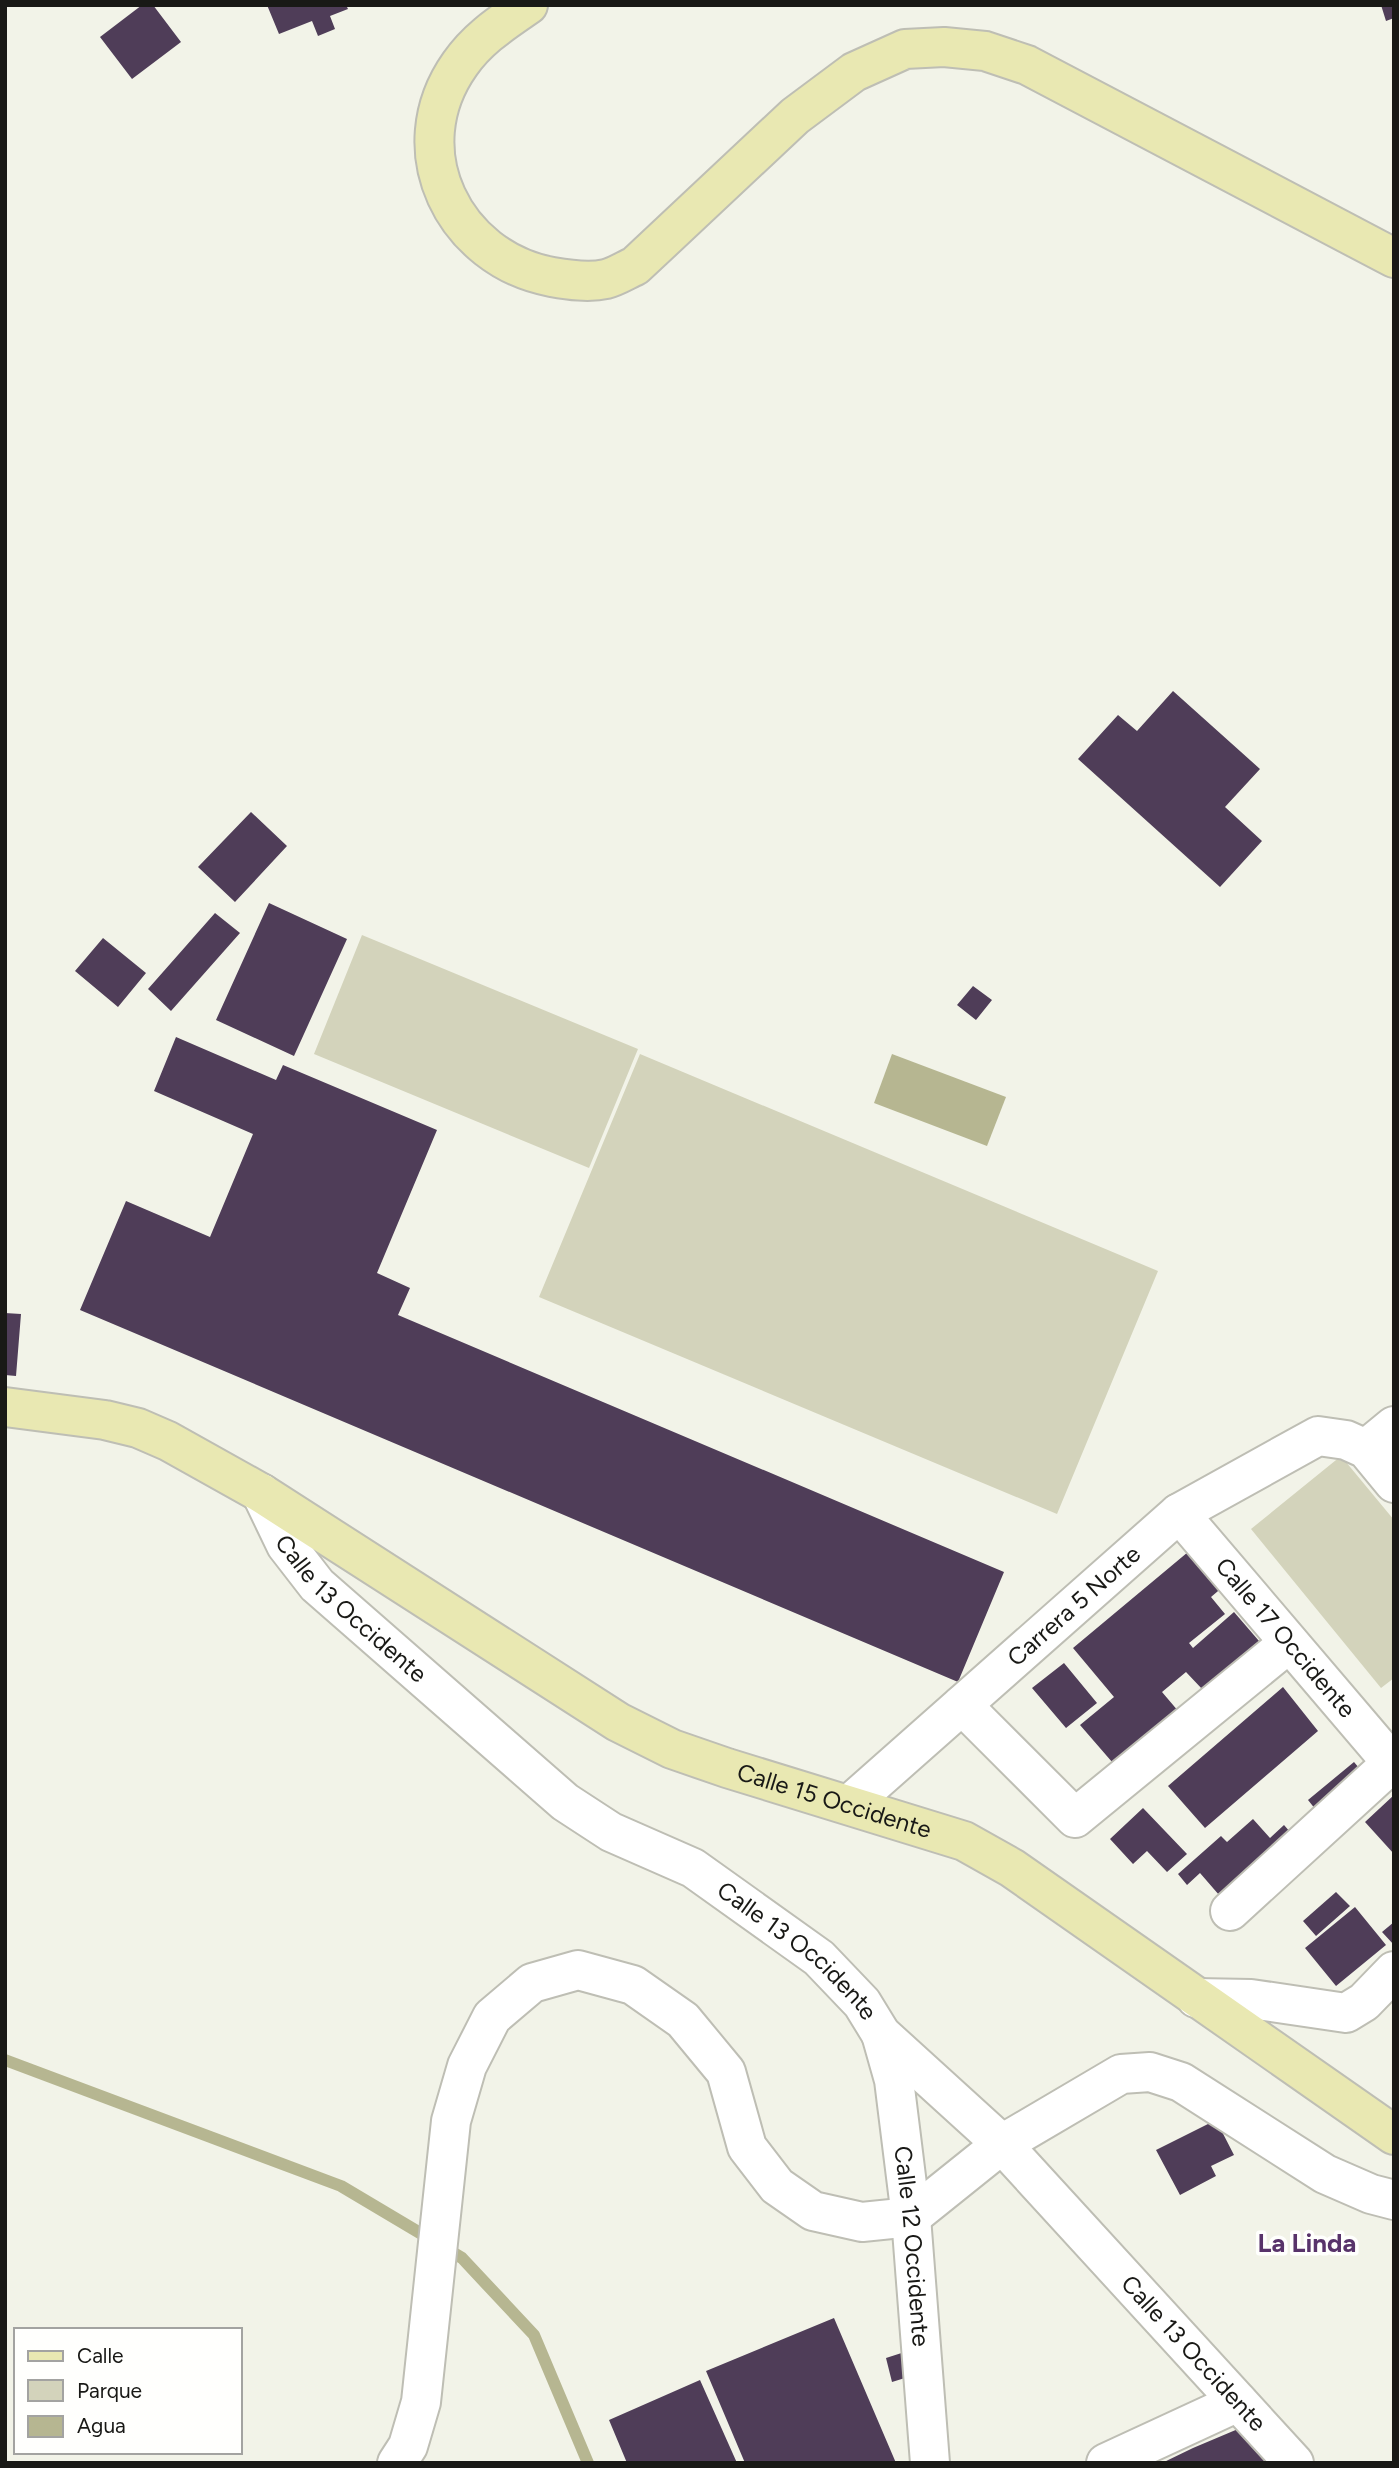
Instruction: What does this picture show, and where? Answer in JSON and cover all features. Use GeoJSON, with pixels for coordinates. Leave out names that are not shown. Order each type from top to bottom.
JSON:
{"type":"FeatureCollection","features":[{"type":"Feature","properties":{"kind":"main road"},"geometry":{"type":"LineString","coordinates":[[528,5],[482,36],[458,65],[443,95],[435,127],[435,162],[445,197],[466,230],[496,254],[534,274],[571,281],[606,279],[635,266],[795,116],[854,72],[905,49],[944,47],[985,51],[1027,65],[1394,258]]}},
{"type":"Feature","properties":{"kind":"main road","name":"Calle 15 Occidente"},"geometry":{"type":"LineString","coordinates":[[5,1407],[105,1420],[138,1428],[261,1493],[618,1722],[672,1749],[727,1769],[850,1804],[964,1841],[1012,1868],[1394,2135]]}},
{"type":"Feature","properties":{"kind":"street","name":"Carrera 5 Norte"},"geometry":{"type":"LineString","coordinates":[[850,1804],[1179,1513],[1318,1436],[1346,1440],[1380,1438]]}},
{"type":"Feature","properties":{"kind":"street"},"geometry":{"type":"LineString","coordinates":[[1380,1438],[1394,1483]]}},
{"type":"Feature","properties":{"kind":"street","name":"Calle 13 Occidente"},"geometry":{"type":"LineString","coordinates":[[261,1493],[286,1545],[317,1585],[565,1802],[611,1832],[693,1868],[808,1950],[862,2003],[881,2034],[1002,2144],[1294,2463]]}},
{"type":"Feature","properties":{"kind":"street","name":"Calle 17 Occidente"},"geometry":{"type":"LineString","coordinates":[[1179,1513],[1393,1762]]}},
{"type":"Feature","properties":{"kind":"street"},"geometry":{"type":"LineString","coordinates":[[962,1705],[1075,1818],[1289,1643]]}},
{"type":"Feature","properties":{"kind":"street"},"geometry":{"type":"LineString","coordinates":[[1230,1911],[1393,1762]]}},
{"type":"Feature","properties":{"kind":"street"},"geometry":{"type":"LineString","coordinates":[[397,2463],[408,2446],[421,2402],[451,2121],[467,2066],[492,2017],[532,1983],[578,1970],[633,1985],[683,2020],[726,2072],[747,2147],[777,2186],[813,2211],[862,2222],[911,2217],[1002,2144],[1121,2074],[1150,2072],[1181,2082],[1325,2174],[1371,2194],[1394,2200]]}},
{"type":"Feature","properties":{"kind":"street"},"geometry":{"type":"LineString","coordinates":[[1196,1998],[1251,1999],[1346,2013],[1364,2002],[1394,1971]]}},
{"type":"Feature","properties":{"kind":"street","name":"Calle 12 Occidente"},"geometry":{"type":"LineString","coordinates":[[881,2034],[894,2080],[911,2217],[930,2463]]}},
{"type":"Feature","properties":{"kind":"street"},"geometry":{"type":"LineString","coordinates":[[1106,2463],[1238,2402]]}},
{"type":"Feature","properties":{"kind":"green space"},"geometry":{"type":"Polygon","coordinates":[[[362,935],[638,1049],[589,1168],[314,1054],[362,935]]]}},
{"type":"Feature","properties":{"kind":"green space"},"geometry":{"type":"Polygon","coordinates":[[[640,1054],[1158,1271],[1057,1514],[539,1297],[640,1054]]]}},
{"type":"Feature","properties":{"kind":"green space"},"geometry":{"type":"Polygon","coordinates":[[[1341,1456],[1394,1520],[1394,1678],[1381,1688],[1251,1529],[1341,1456]]]}},
{"type":"Feature","properties":{"kind":"water"},"geometry":{"type":"Polygon","coordinates":[[[892,1054],[1006,1097],[987,1146],[874,1103],[892,1054]]]}},
{"type":"Feature","properties":{"kind":"building"},"geometry":{"type":"Polygon","coordinates":[[[142,5],[153,5],[181,42],[132,79],[100,37],[142,5]]]}},
{"type":"Feature","properties":{"kind":"building"},"geometry":{"type":"Polygon","coordinates":[[[267,5],[346,5],[348,9],[330,16],[335,29],[318,36],[312,21],[279,34],[267,5]]]}},
{"type":"Feature","properties":{"kind":"building"},"geometry":{"type":"Polygon","coordinates":[[[1381,5],[1394,5],[1394,18],[1386,21],[1381,5]]]}},
{"type":"Feature","properties":{"kind":"building"},"geometry":{"type":"Polygon","coordinates":[[[1173,691],[1260,769],[1225,807],[1262,841],[1220,887],[1078,759],[1118,715],[1137,731],[1173,691]]]}},
{"type":"Feature","properties":{"kind":"building"},"geometry":{"type":"Polygon","coordinates":[[[251,812],[287,846],[235,902],[198,867],[251,812]]]}},
{"type":"Feature","properties":{"kind":"building"},"geometry":{"type":"Polygon","coordinates":[[[269,903],[347,939],[294,1056],[216,1020],[269,903]]]}},
{"type":"Feature","properties":{"kind":"building"},"geometry":{"type":"Polygon","coordinates":[[[215,913],[240,933],[171,1011],[148,989],[215,913]]]}},
{"type":"Feature","properties":{"kind":"building"},"geometry":{"type":"Polygon","coordinates":[[[103,938],[146,973],[118,1007],[75,971],[103,938]]]}},
{"type":"Feature","properties":{"kind":"building"},"geometry":{"type":"Polygon","coordinates":[[[973,986],[992,1000],[976,1020],[957,1005],[973,986]]]}},
{"type":"Feature","properties":{"kind":"building"},"geometry":{"type":"Polygon","coordinates":[[[176,1037],[276,1080],[283,1065],[437,1130],[377,1273],[410,1288],[398,1315],[1004,1572],[958,1682],[80,1310],[126,1201],[210,1237],[253,1134],[154,1091],[176,1037]]]}},
{"type":"Feature","properties":{"kind":"building"},"geometry":{"type":"Polygon","coordinates":[[[5,1313],[21,1314],[16,1376],[5,1375],[5,1313]]]}},
{"type":"Feature","properties":{"kind":"building"},"geometry":{"type":"Polygon","coordinates":[[[1200,1542],[1231,1580],[1211,1597],[1225,1614],[1189,1643],[1193,1648],[1234,1612],[1259,1641],[1203,1690],[1186,1672],[1162,1692],[1179,1712],[1119,1770],[1080,1725],[1114,1697],[1073,1648],[1200,1542]]]}},
{"type":"Feature","properties":{"kind":"building"},"geometry":{"type":"Polygon","coordinates":[[[1064,1663],[1097,1703],[1066,1728],[1032,1688],[1064,1663]]]}},
{"type":"Feature","properties":{"kind":"building"},"geometry":{"type":"Polygon","coordinates":[[[1283,1687],[1318,1731],[1205,1828],[1168,1786],[1283,1687]]]}},
{"type":"Feature","properties":{"kind":"building"},"geometry":{"type":"Polygon","coordinates":[[[1354,1762],[1370,1781],[1324,1820],[1308,1800],[1354,1762]]]}},
{"type":"Feature","properties":{"kind":"building"},"geometry":{"type":"Polygon","coordinates":[[[1394,1795],[1394,1854],[1365,1822],[1394,1795]]]}},
{"type":"Feature","properties":{"kind":"building"},"geometry":{"type":"Polygon","coordinates":[[[1143,1808],[1187,1854],[1167,1872],[1147,1851],[1133,1864],[1110,1839],[1143,1808]]]}},
{"type":"Feature","properties":{"kind":"building"},"geometry":{"type":"Polygon","coordinates":[[[1253,1819],[1270,1838],[1284,1825],[1297,1840],[1226,1903],[1200,1873],[1187,1885],[1178,1874],[1221,1836],[1227,1842],[1253,1819]]]}},
{"type":"Feature","properties":{"kind":"building"},"geometry":{"type":"Polygon","coordinates":[[[1336,1892],[1350,1906],[1316,1936],[1303,1921],[1336,1892]]]}},
{"type":"Feature","properties":{"kind":"building"},"geometry":{"type":"Polygon","coordinates":[[[1355,1907],[1386,1945],[1336,1986],[1305,1948],[1355,1907]]]}},
{"type":"Feature","properties":{"kind":"building"},"geometry":{"type":"Polygon","coordinates":[[[1394,1922],[1394,1945],[1382,1932],[1394,1922]]]}},
{"type":"Feature","properties":{"kind":"building"},"geometry":{"type":"Polygon","coordinates":[[[1216,2120],[1234,2155],[1211,2166],[1216,2176],[1180,2195],[1156,2150],[1216,2120]]]}},
{"type":"Feature","properties":{"kind":"building"},"geometry":{"type":"Polygon","coordinates":[[[834,2318],[896,2463],[745,2463],[706,2371],[834,2318]]]}},
{"type":"Feature","properties":{"kind":"building"},"geometry":{"type":"Polygon","coordinates":[[[914,2349],[921,2373],[892,2382],[886,2358],[914,2349]]]}},
{"type":"Feature","properties":{"kind":"building"},"geometry":{"type":"Polygon","coordinates":[[[700,2380],[737,2463],[627,2463],[609,2420],[700,2380]]]}},
{"type":"Feature","properties":{"kind":"building"},"geometry":{"type":"Polygon","coordinates":[[[1238,2429],[1267,2463],[1162,2463],[1193,2448],[1238,2429]]]}},
{"type":"Feature","properties":{"kind":"waterway"},"geometry":{"type":"LineString","coordinates":[[5,2060],[341,2186],[462,2258],[534,2335],[588,2463]]}},
{"type":"Feature","properties":{"kind":"district","name":"La Linda"},"geometry":{"type":"Point","coordinates":[1307,2243]}}]}
